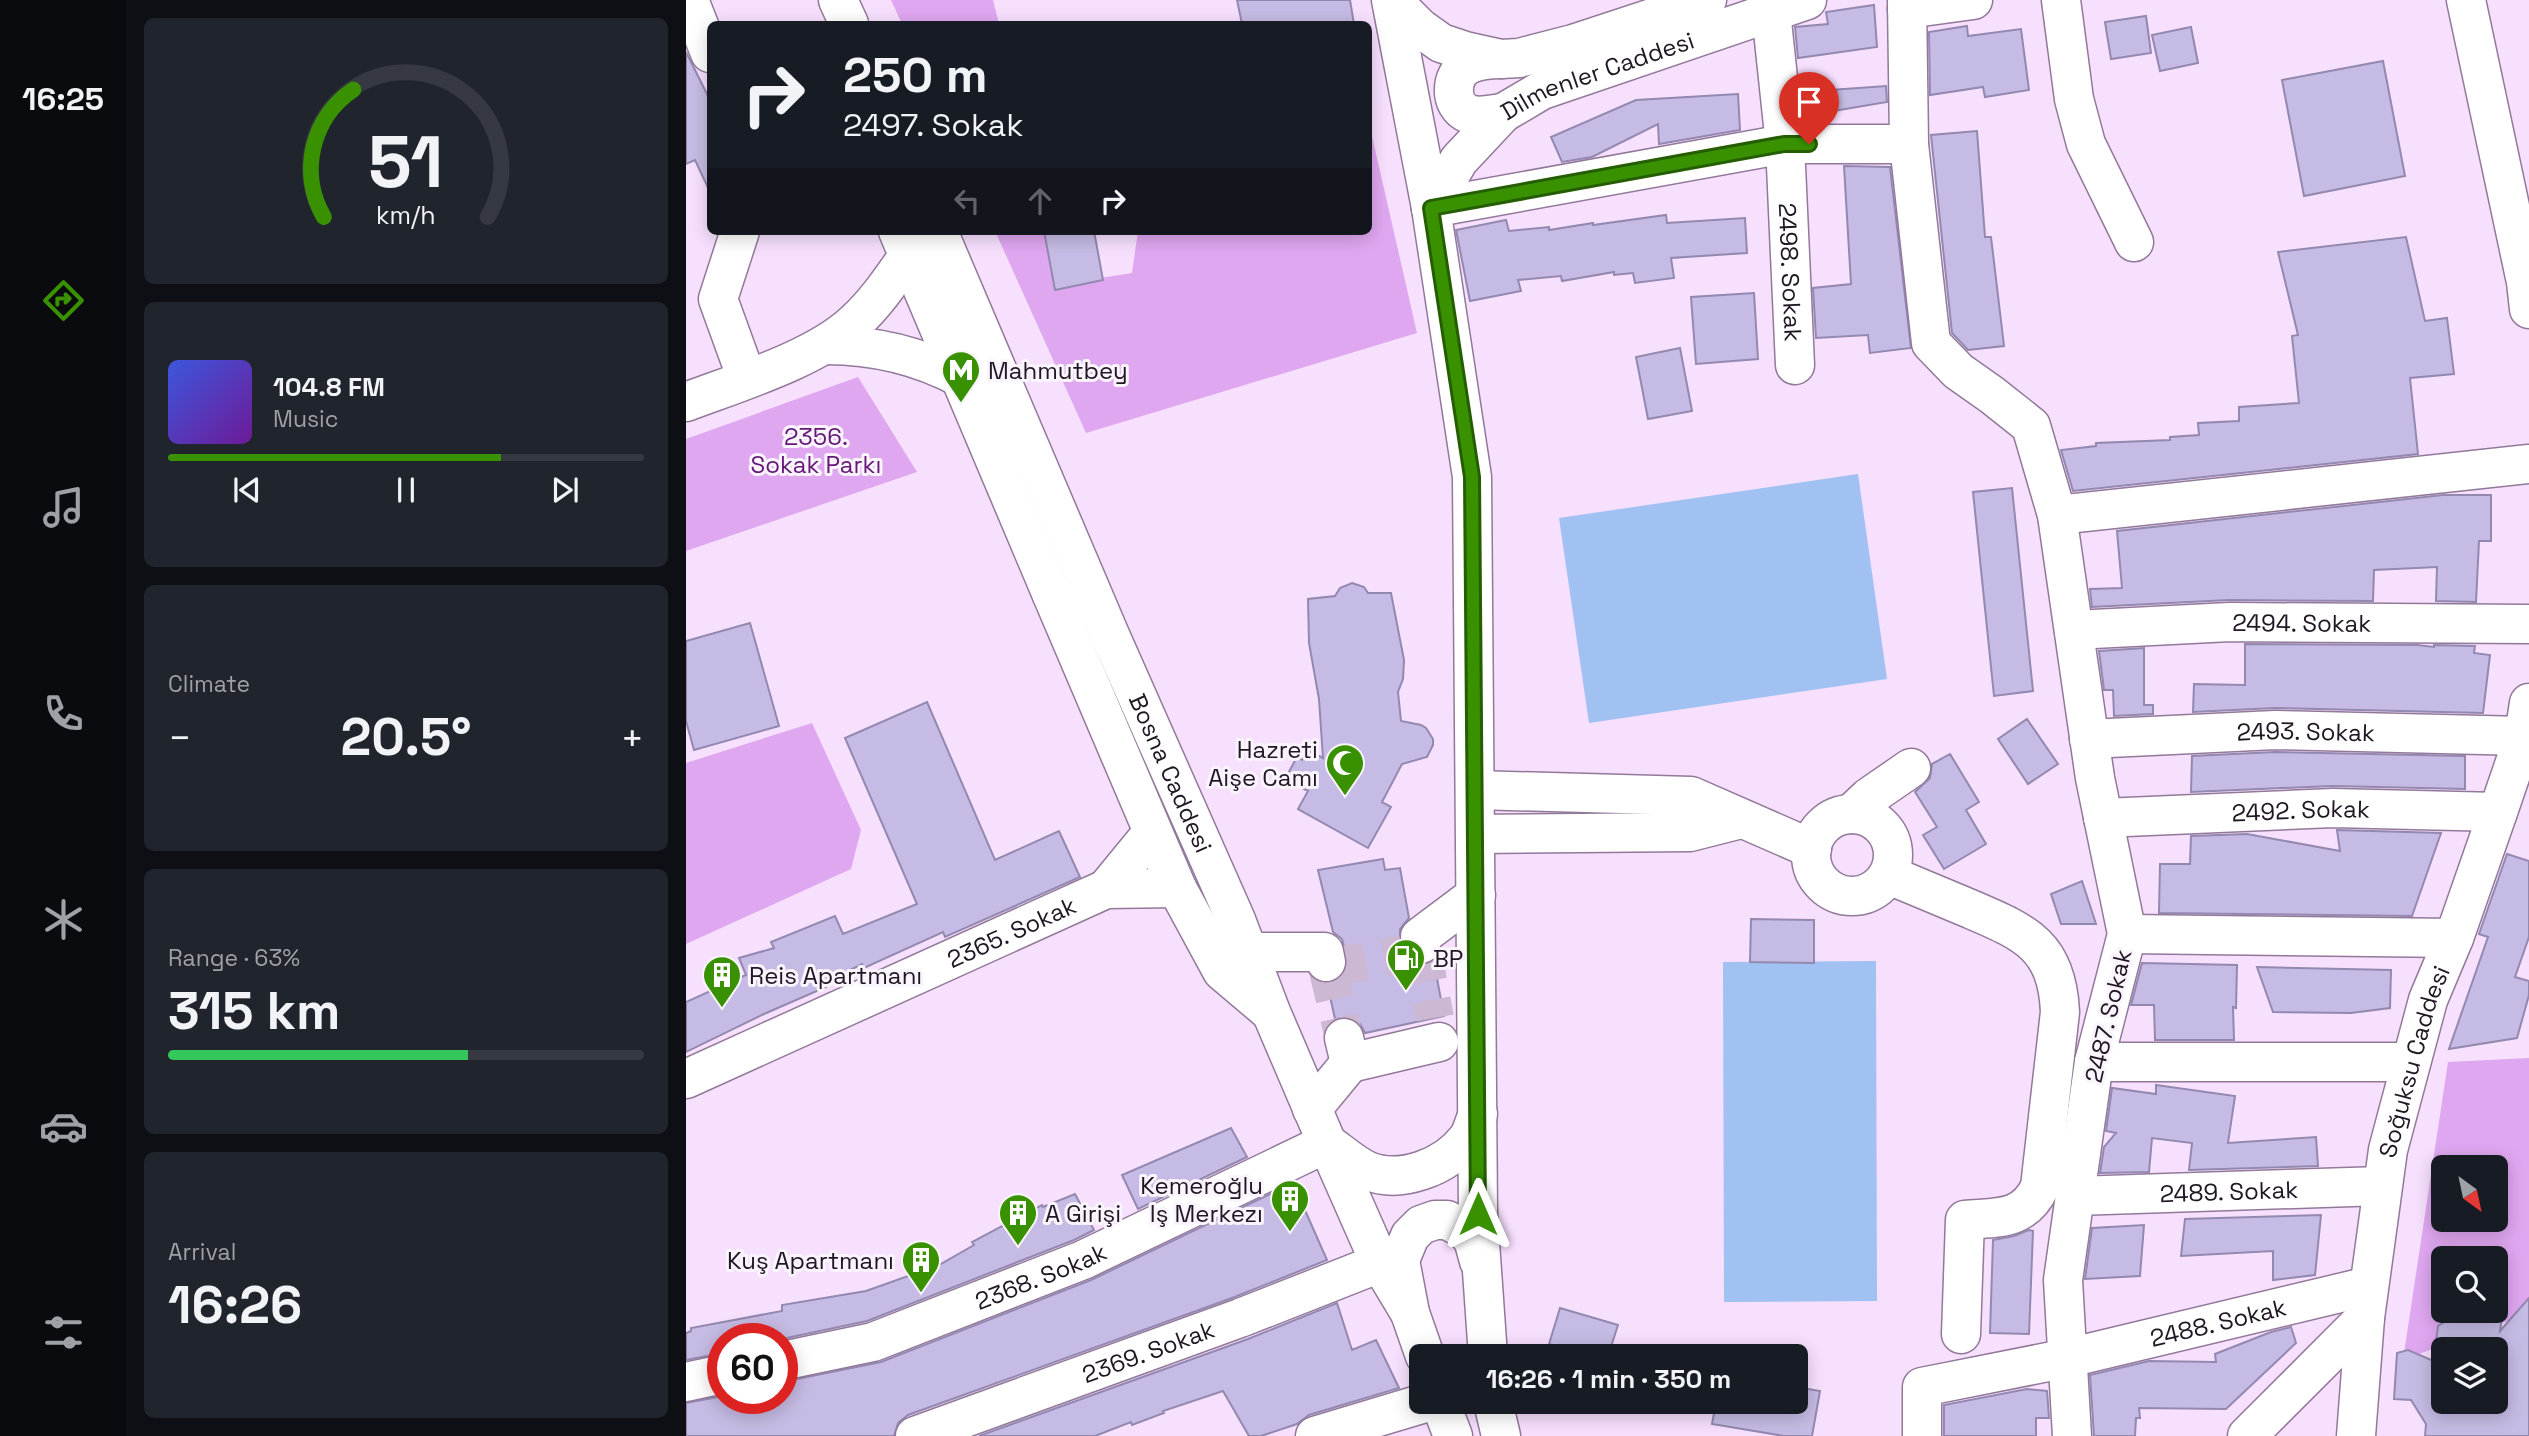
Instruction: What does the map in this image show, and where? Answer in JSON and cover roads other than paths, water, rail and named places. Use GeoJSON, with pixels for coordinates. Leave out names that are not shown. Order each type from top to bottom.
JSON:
{"type":"FeatureCollection","features":[{"type":"Feature","properties":{"kind":"street"},"geometry":{"type":"LineString","coordinates":[[689,0],[707,45]]}},
{"type":"Feature","properties":{"kind":"street"},"geometry":{"type":"LineString","coordinates":[[1391,0],[1431,208],[1472,477],[1478,1214],[1487,1344]]}},
{"type":"Feature","properties":{"kind":"street","name":"Dilmenler Caddesi"},"geometry":{"type":"LineString","coordinates":[[1391,0],[1420,28],[1441,43],[1501,59],[1519,58],[1573,44],[1707,0]]}},
{"type":"Feature","properties":{"kind":"street","name":"Dilmenler Caddesi"},"geometry":{"type":"LineString","coordinates":[[1431,208],[1459,160],[1503,113],[1542,90],[1807,0]]}},
{"type":"Feature","properties":{"kind":"street"},"geometry":{"type":"LineString","coordinates":[[1908,5],[1973,0]]}},
{"type":"Feature","properties":{"kind":"street"},"geometry":{"type":"LineString","coordinates":[[2061,0],[2074,99],[2086,144],[2134,242]]}},
{"type":"Feature","properties":{"kind":"street"},"geometry":{"type":"LineString","coordinates":[[2466,0],[2526,282],[2529,309]]}},
{"type":"Feature","properties":{"kind":"street","name":"2487. Sokak"},"geometry":{"type":"LineString","coordinates":[[1908,5],[1909,144],[1931,343],[1958,371],[2031,426],[2057,515],[2089,739],[2127,934],[2094,1062],[2063,1280],[2072,1436]]}},
{"type":"Feature","properties":{"kind":"street","name":"2498. Sokak"},"geometry":{"type":"LineString","coordinates":[[1771,12],[1784,144],[1795,365]]}},
{"type":"Feature","properties":{"kind":"street"},"geometry":{"type":"LineString","coordinates":[[1501,59],[1467,65],[1457,75],[1454,96],[1458,106],[1469,114],[1503,113]]}},
{"type":"Feature","properties":{"kind":"street"},"geometry":{"type":"LineString","coordinates":[[1431,208],[1784,144],[1909,144]]}},
{"type":"Feature","properties":{"kind":"street"},"geometry":{"type":"LineString","coordinates":[[739,235],[718,299],[747,379]]}},
{"type":"Feature","properties":{"kind":"street","name":"Bosna Caddesi"},"geometry":{"type":"LineString","coordinates":[[940,235],[1242,936],[1320,1126],[1380,1263],[1410,1312]]}},
{"type":"Feature","properties":{"kind":"street"},"geometry":{"type":"LineString","coordinates":[[686,401],[747,379],[826,345],[855,323],[879,297],[903,243]]}},
{"type":"Feature","properties":{"kind":"street"},"geometry":{"type":"LineString","coordinates":[[903,243],[1177,888],[1222,971],[1271,1012]]}},
{"type":"Feature","properties":{"kind":"street"},"geometry":{"type":"LineString","coordinates":[[826,345],[870,346],[900,353],[943,369],[1028,442]]}},
{"type":"Feature","properties":{"kind":"street"},"geometry":{"type":"LineString","coordinates":[[2057,515],[2529,464]]}},
{"type":"Feature","properties":{"kind":"street"},"geometry":{"type":"LineString","coordinates":[[1052,595],[1110,635]]}},
{"type":"Feature","properties":{"kind":"street","name":"2494. Sokak"},"geometry":{"type":"LineString","coordinates":[[2074,630],[2230,622],[2529,624]]}},
{"type":"Feature","properties":{"kind":"street","name":"2493. Sokak"},"geometry":{"type":"LineString","coordinates":[[2089,739],[2526,719]]}},
{"type":"Feature","properties":{"kind":"street","name":"Soğuksu Caddesi"},"geometry":{"type":"LineString","coordinates":[[2356,1436],[2367,1302],[2388,1150],[2428,1000],[2454,938],[2498,812],[2526,719]]}},
{"type":"Feature","properties":{"kind":"street"},"geometry":{"type":"LineString","coordinates":[[1851,814],[1869,797],[1911,768]]}},
{"type":"Feature","properties":{"kind":"street"},"geometry":{"type":"LineString","coordinates":[[1475,790],[1691,796],[1812,849]]}},
{"type":"Feature","properties":{"kind":"street","name":"2492. Sokak"},"geometry":{"type":"LineString","coordinates":[[2103,818],[2333,808],[2498,812]]}},
{"type":"Feature","properties":{"kind":"street"},"geometry":{"type":"LineString","coordinates":[[1851,814],[1866,816],[1878,823],[1888,833],[1893,847],[1889,874],[1880,886],[1854,896],[1839,894],[1827,887],[1818,877],[1812,863],[1816,836],[1825,825],[1837,817],[1851,814]]}},
{"type":"Feature","properties":{"kind":"street"},"geometry":{"type":"LineString","coordinates":[[1476,834],[1690,832],[1741,819]]}},
{"type":"Feature","properties":{"kind":"street","name":"2365. Sokak"},"geometry":{"type":"LineString","coordinates":[[1107,889],[1152,833]]}},
{"type":"Feature","properties":{"kind":"street"},"geometry":{"type":"LineString","coordinates":[[1889,874],[2017,929],[2038,947],[2046,959],[2059,994],[2060,1012],[2040,1186],[2029,1205],[2014,1215],[1965,1220],[1961,1334]]}},
{"type":"Feature","properties":{"kind":"street"},"geometry":{"type":"LineString","coordinates":[[1177,888],[1242,936],[1324,952],[1326,962]]}},
{"type":"Feature","properties":{"kind":"street","name":"2365. Sokak"},"geometry":{"type":"LineString","coordinates":[[686,1079],[1107,889],[1177,888]]}},
{"type":"Feature","properties":{"kind":"street"},"geometry":{"type":"LineString","coordinates":[[1421,944],[1420,937],[1476,895]]}},
{"type":"Feature","properties":{"kind":"street"},"geometry":{"type":"LineString","coordinates":[[2127,934],[2454,938]]}},
{"type":"Feature","properties":{"kind":"street"},"geometry":{"type":"LineString","coordinates":[[1478,1076],[1437,1030],[1347,1050],[1320,1126],[1368,1171],[1388,1175],[1409,1174],[1429,1168],[1449,1157],[1468,1138],[1478,1114]]}},
{"type":"Feature","properties":{"kind":"street"},"geometry":{"type":"LineString","coordinates":[[2094,1062],[2411,1062]]}},
{"type":"Feature","properties":{"kind":"street","name":"2368. Sokak"},"geometry":{"type":"LineString","coordinates":[[798,1358],[873,1342],[1083,1261],[1320,1126]]}},
{"type":"Feature","properties":{"kind":"street","name":"2489. Sokak"},"geometry":{"type":"LineString","coordinates":[[2075,1196],[2382,1186]]}},
{"type":"Feature","properties":{"kind":"street"},"geometry":{"type":"LineString","coordinates":[[1421,1344],[1410,1312],[1400,1260],[1410,1236],[1421,1225],[1447,1220],[1462,1228],[1473,1239],[1482,1270]]}},
{"type":"Feature","properties":{"kind":"street","name":"2369. Sokak"},"geometry":{"type":"LineString","coordinates":[[915,1436],[1240,1318],[1380,1263]]}},
{"type":"Feature","properties":{"kind":"street"},"geometry":{"type":"LineString","coordinates":[[2247,1436],[2367,1302]]}},
{"type":"Feature","properties":{"kind":"street","name":"2488. Sokak"},"geometry":{"type":"LineString","coordinates":[[1922,1436],[1922,1387],[2367,1302]]}},
{"type":"Feature","properties":{"kind":"street"},"geometry":{"type":"LineString","coordinates":[[686,1382],[707,1377]]}},
{"type":"Feature","properties":{"kind":"street"},"geometry":{"type":"LineString","coordinates":[[1315,1436],[1409,1408]]}},
{"type":"Feature","properties":{"kind":"street"},"geometry":{"type":"LineString","coordinates":[[1444,1414],[1452,1436]]}},
{"type":"Feature","properties":{"kind":"street"},"geometry":{"type":"LineString","coordinates":[[1496,1414],[1501,1436]]}},
{"type":"Feature","properties":{"kind":"water"},"geometry":{"type":"Polygon","coordinates":[[[1858,474],[1887,679],[1589,723],[1559,518],[1858,474]]]}},
{"type":"Feature","properties":{"kind":"water"},"geometry":{"type":"Polygon","coordinates":[[[1876,961],[1877,1301],[1724,1302],[1723,962],[1876,961]]]}},
{"type":"Feature","properties":{"kind":"tunnel"},"geometry":{"type":"LineString","coordinates":[[1421,944],[1435,1018]]}},
{"type":"Feature","properties":{"kind":"tunnel"},"geometry":{"type":"LineString","coordinates":[[1328,968],[1422,951]]}},
{"type":"Feature","properties":{"kind":"tunnel"},"geometry":{"type":"LineString","coordinates":[[1326,962],[1344,1038]]}},
{"type":"Feature","properties":{"kind":"place","name":"Mahmutbey"},"geometry":{"type":"Point","coordinates":[961,404]}},
{"type":"Feature","properties":{"kind":"place","name":"Hazreti Aişe Camı"},"geometry":{"type":"Point","coordinates":[1345,797]}},
{"type":"Feature","properties":{"kind":"place","name":"BP"},"geometry":{"type":"Point","coordinates":[1406,992]}},
{"type":"Feature","properties":{"kind":"place","name":"Reis Apartmanı"},"geometry":{"type":"Point","coordinates":[722,1009]}},
{"type":"Feature","properties":{"kind":"place","name":"Kemeroğlu Iş Merkezı"},"geometry":{"type":"Point","coordinates":[1290,1233]}},
{"type":"Feature","properties":{"kind":"place","name":"A Girişi"},"geometry":{"type":"Point","coordinates":[1018,1247]}},
{"type":"Feature","properties":{"kind":"place","name":"Kuş Apartmanı"},"geometry":{"type":"Point","coordinates":[921,1294]}},
{"type":"Feature","properties":{"kind":"park label","name":"2356. Sokak Parkı"},"geometry":{"type":"Point","coordinates":[816,450]}}]}
